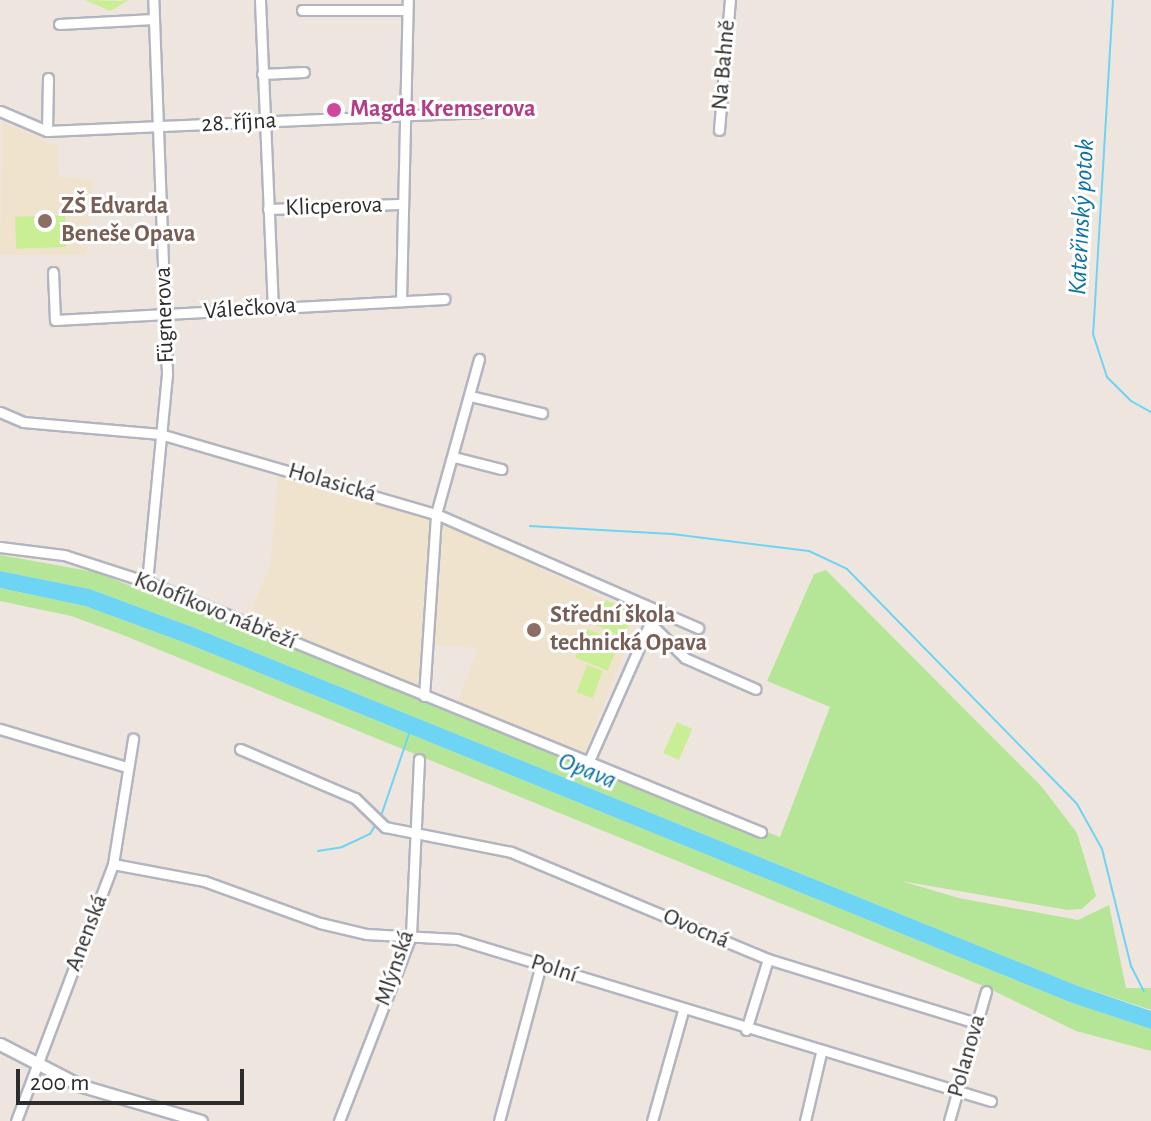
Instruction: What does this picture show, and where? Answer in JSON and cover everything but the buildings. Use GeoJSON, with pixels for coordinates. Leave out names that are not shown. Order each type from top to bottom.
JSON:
{"type":"FeatureCollection","features":[{"type":"Feature","properties":{"kind":"street","name":"Fügnerova"},"geometry":{"type":"LineString","coordinates":[[147,582],[167,373],[153,0]]}},
{"type":"Feature","properties":{"kind":"street"},"geometry":{"type":"LineString","coordinates":[[260,0],[273,307]]}},
{"type":"Feature","properties":{"kind":"street","name":"Na Bahně"},"geometry":{"type":"LineString","coordinates":[[719,130],[730,0]]}},
{"type":"Feature","properties":{"kind":"street"},"geometry":{"type":"LineString","coordinates":[[302,10],[337,4],[406,5],[400,204],[401,300]]}},
{"type":"Feature","properties":{"kind":"street"},"geometry":{"type":"LineString","coordinates":[[59,24],[154,19]]}},
{"type":"Feature","properties":{"kind":"street"},"geometry":{"type":"LineString","coordinates":[[262,74],[304,72]]}},
{"type":"Feature","properties":{"kind":"street"},"geometry":{"type":"LineString","coordinates":[[47,131],[48,78]]}},
{"type":"Feature","properties":{"kind":"street","name":"28. října"},"geometry":{"type":"LineString","coordinates":[[0,111],[47,131],[483,112]]}},
{"type":"Feature","properties":{"kind":"street","name":"Klicperova"},"geometry":{"type":"LineString","coordinates":[[268,209],[400,204]]}},
{"type":"Feature","properties":{"kind":"street","name":"Válečkova"},"geometry":{"type":"LineString","coordinates":[[53,272],[55,320],[444,299]]}},
{"type":"Feature","properties":{"kind":"street"},"geometry":{"type":"LineString","coordinates":[[424,696],[436,514],[479,359]]}},
{"type":"Feature","properties":{"kind":"street"},"geometry":{"type":"LineString","coordinates":[[470,396],[542,413]]}},
{"type":"Feature","properties":{"kind":"street","name":"Holasická"},"geometry":{"type":"LineString","coordinates":[[0,412],[23,422],[160,434],[436,514],[648,609],[698,628]]}},
{"type":"Feature","properties":{"kind":"street"},"geometry":{"type":"LineString","coordinates":[[454,457],[501,469]]}},
{"type":"Feature","properties":{"kind":"street","name":"Kolofíkovo nábřeží"},"geometry":{"type":"LineString","coordinates":[[0,547],[64,555],[147,582],[761,832]]}},
{"type":"Feature","properties":{"kind":"street"},"geometry":{"type":"LineString","coordinates":[[588,763],[650,623],[648,609]]}},
{"type":"Feature","properties":{"kind":"street"},"geometry":{"type":"LineString","coordinates":[[650,623],[685,658],[756,689]]}},
{"type":"Feature","properties":{"kind":"street"},"geometry":{"type":"LineString","coordinates":[[0,729],[127,767]]}},
{"type":"Feature","properties":{"kind":"street","name":"Anenská"},"geometry":{"type":"LineString","coordinates":[[16,1121],[113,864],[133,739]]}},
{"type":"Feature","properties":{"kind":"street","name":"Ovocná"},"geometry":{"type":"LineString","coordinates":[[240,749],[355,798],[369,817],[385,827],[417,835],[464,839],[511,852],[768,959],[976,1023]]}},
{"type":"Feature","properties":{"kind":"street","name":"Mlýnská"},"geometry":{"type":"LineString","coordinates":[[339,1121],[411,935],[419,759]]}},
{"type":"Feature","properties":{"kind":"street","name":"Polní"},"geometry":{"type":"LineString","coordinates":[[113,864],[204,881],[320,923],[366,934],[457,939],[821,1053],[991,1101]]}},
{"type":"Feature","properties":{"kind":"street"},"geometry":{"type":"LineString","coordinates":[[746,1030],[768,959]]}},
{"type":"Feature","properties":{"kind":"street"},"geometry":{"type":"LineString","coordinates":[[499,1121],[541,964]]}},
{"type":"Feature","properties":{"kind":"street","name":"Polanova"},"geometry":{"type":"LineString","coordinates":[[949,1121],[986,991]]}},
{"type":"Feature","properties":{"kind":"street"},"geometry":{"type":"LineString","coordinates":[[652,1121],[683,1011]]}},
{"type":"Feature","properties":{"kind":"street"},"geometry":{"type":"LineString","coordinates":[[0,1044],[37,1065],[110,1096],[201,1121]]}},
{"type":"Feature","properties":{"kind":"street"},"geometry":{"type":"LineString","coordinates":[[805,1121],[821,1053]]}},
{"type":"Feature","properties":{"kind":"shaded area","name":"ZŠ Edvarda Beneše Opava"},"geometry":{"type":"Polygon","coordinates":[[[2,121],[58,147],[59,177],[93,180],[87,255],[0,255],[2,121]]]}},
{"type":"Feature","properties":{"kind":"shaded area"},"geometry":{"type":"Polygon","coordinates":[[[278,474],[430,517],[418,687],[248,617],[270,566],[278,474]]]}},
{"type":"Feature","properties":{"kind":"shaded area","name":"Střední škola technická Opava"},"geometry":{"type":"Polygon","coordinates":[[[442,521],[639,616],[584,755],[457,702],[478,648],[434,645],[442,521]]]}},
{"type":"Feature","properties":{"kind":"green space"},"geometry":{"type":"Polygon","coordinates":[[[85,0],[119,1],[129,0],[110,11],[85,0]]]}},
{"type":"Feature","properties":{"kind":"green space"},"geometry":{"type":"Polygon","coordinates":[[[65,215],[66,247],[16,249],[15,217],[65,215]]]}},
{"type":"Feature","properties":{"kind":"green space"},"geometry":{"type":"Polygon","coordinates":[[[0,555],[95,572],[780,837],[830,707],[767,681],[814,574],[826,570],[1042,787],[1077,833],[1096,896],[1082,909],[1068,910],[901,881],[959,898],[1078,920],[1109,905],[1126,988],[1151,988],[1151,1010],[1078,986],[195,628],[90,589],[0,571],[0,555]]]}},
{"type":"Feature","properties":{"kind":"green space"},"geometry":{"type":"Polygon","coordinates":[[[0,588],[85,606],[188,644],[1072,1003],[1151,1029],[1151,1051],[1076,1031],[986,987],[123,635],[71,616],[0,601],[0,588]]]}},
{"type":"Feature","properties":{"kind":"green space"},"geometry":{"type":"Polygon","coordinates":[[[606,600],[634,613],[623,638],[595,624],[606,600]]]}},
{"type":"Feature","properties":{"kind":"green space"},"geometry":{"type":"Polygon","coordinates":[[[587,629],[619,642],[608,671],[575,658],[587,629]]]}},
{"type":"Feature","properties":{"kind":"green space"},"geometry":{"type":"Polygon","coordinates":[[[587,665],[603,671],[592,698],[577,692],[587,665]]]}},
{"type":"Feature","properties":{"kind":"green space"},"geometry":{"type":"Polygon","coordinates":[[[677,722],[693,729],[679,760],[663,753],[677,722]]]}},
{"type":"Feature","properties":{"kind":"water"},"geometry":{"type":"Polygon","coordinates":[[[0,571],[90,589],[195,628],[1078,986],[1151,1011],[1151,1029],[1072,1003],[188,644],[85,606],[0,588],[0,571]]]}},
{"type":"Feature","properties":{"kind":"waterway","name":"Kateřinský potok"},"geometry":{"type":"LineString","coordinates":[[1113,0],[1093,334],[1107,377],[1131,401],[1151,412]]}},
{"type":"Feature","properties":{"kind":"waterway"},"geometry":{"type":"LineString","coordinates":[[530,526],[672,534],[809,551],[847,569],[1077,804],[1102,849],[1131,966],[1144,991]]}},
{"type":"Feature","properties":{"kind":"waterway"},"geometry":{"type":"LineString","coordinates":[[380,819],[409,734]]}},
{"type":"Feature","properties":{"kind":"waterway"},"geometry":{"type":"LineString","coordinates":[[318,851],[342,847],[370,834],[376,824]]}},
{"type":"Feature","properties":{"kind":"place","name":"Magda Kremserova"},"geometry":{"type":"Point","coordinates":[334,110]}},
{"type":"Feature","properties":{"kind":"place","name":"ZŠ Edvarda Beneše Opava"},"geometry":{"type":"Point","coordinates":[45,221]}},
{"type":"Feature","properties":{"kind":"place","name":"Střední škola technická Opava"},"geometry":{"type":"Point","coordinates":[534,630]}},
{"type":"Feature","properties":{"kind":"water label","name":"Opava"},"geometry":{"type":"Point","coordinates":[587,771]}}]}
